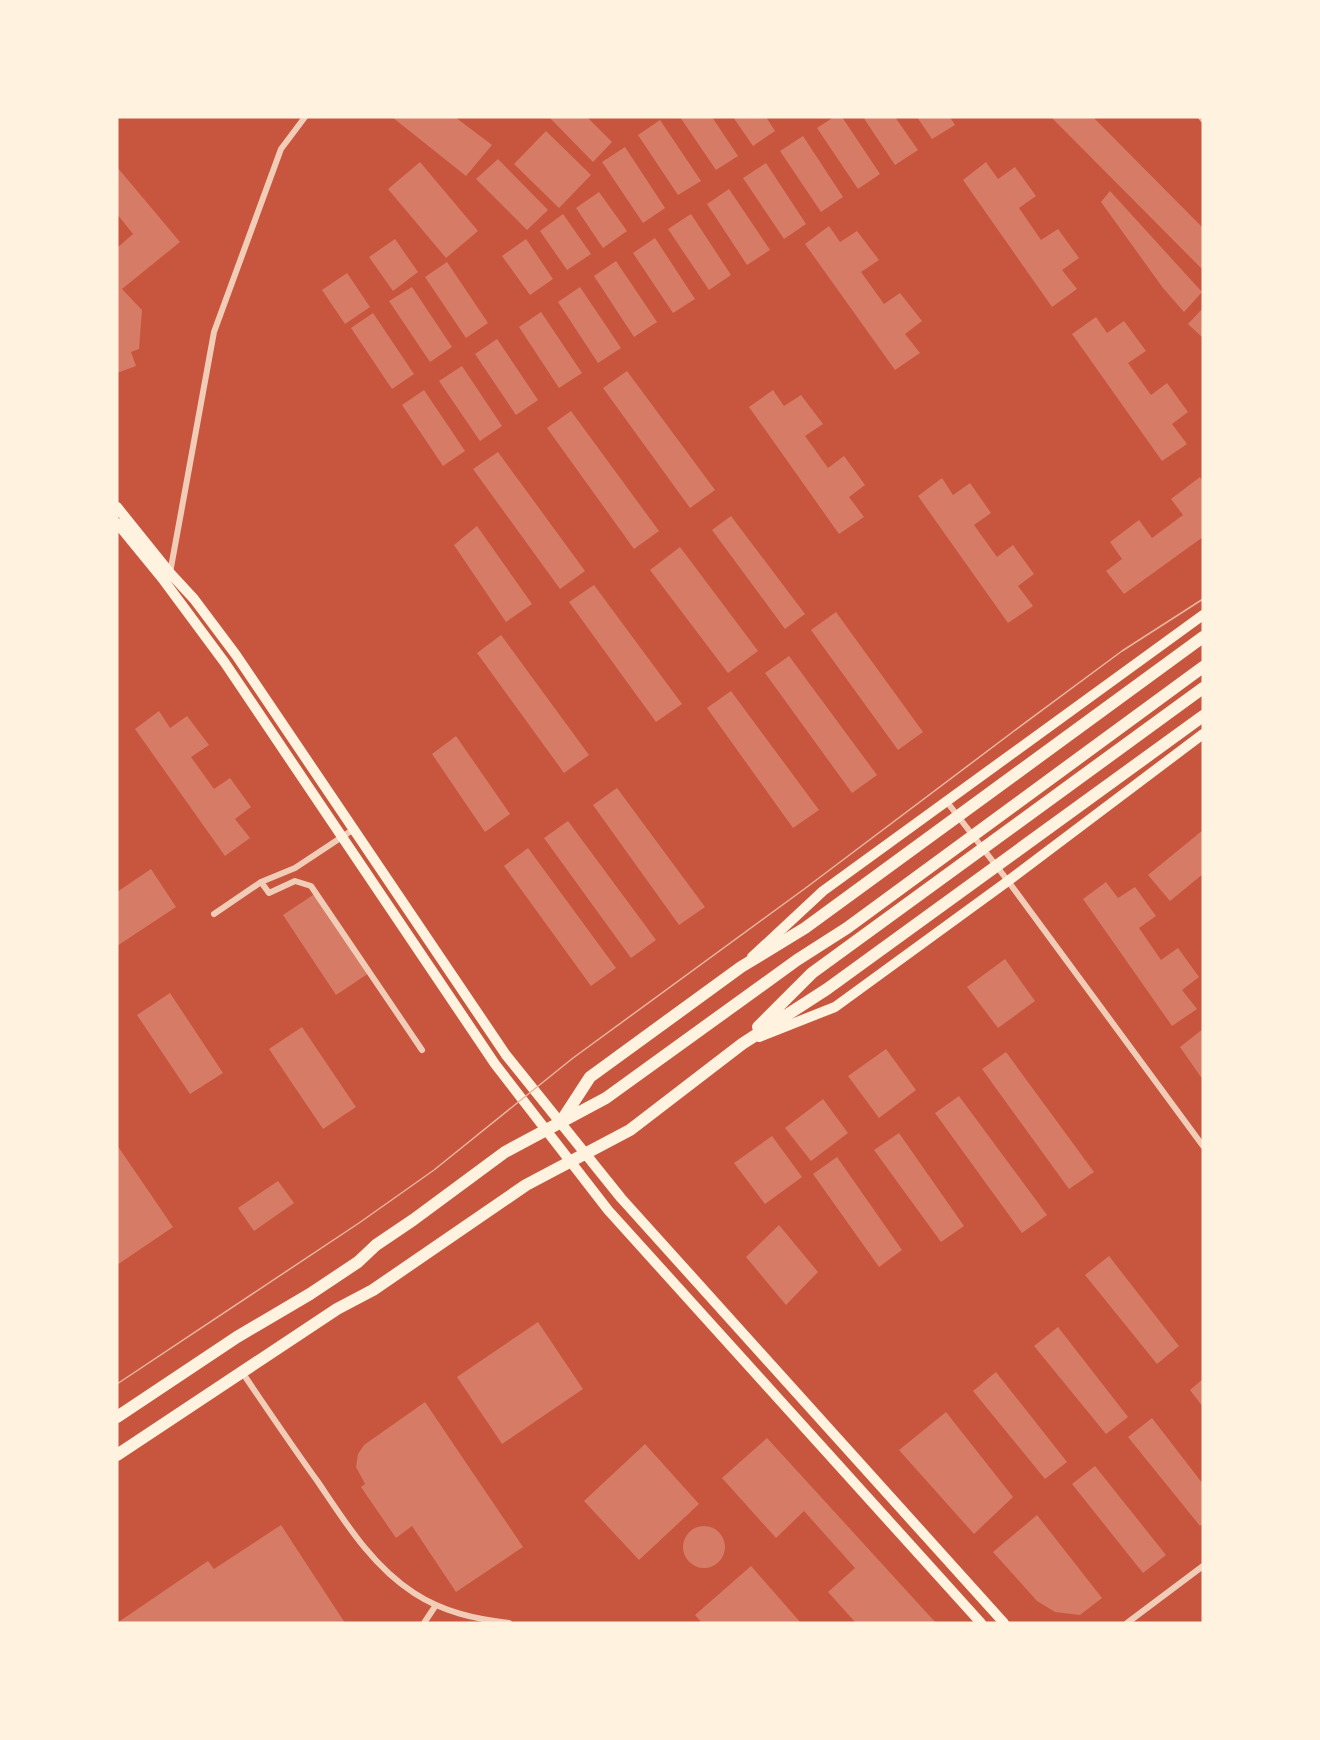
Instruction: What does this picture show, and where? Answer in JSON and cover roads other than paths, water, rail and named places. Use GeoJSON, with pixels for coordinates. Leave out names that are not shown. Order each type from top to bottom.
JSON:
{"type":"FeatureCollection","features":[{"type":"Feature","properties":{"kind":"main road"},"geometry":{"type":"LineString","coordinates":[[117,507],[194,599],[236,655],[506,1055],[560,1123],[621,1198],[1004,1623]]}},
{"type":"Feature","properties":{"kind":"main road"},"geometry":{"type":"LineString","coordinates":[[117,523],[225,663],[495,1064],[608,1209],[981,1623]]}},
{"type":"Feature","properties":{"kind":"main road"},"geometry":{"type":"LineString","coordinates":[[741,967],[823,891],[1203,615]]}},
{"type":"Feature","properties":{"kind":"main road"},"geometry":{"type":"LineString","coordinates":[[560,1123],[590,1077],[741,967],[805,927],[1203,637]]}},
{"type":"Feature","properties":{"kind":"main road"},"geometry":{"type":"LineString","coordinates":[[117,1417],[237,1337],[310,1294],[358,1262],[376,1245],[505,1152],[606,1098],[797,960],[847,928],[1203,667]]}},
{"type":"Feature","properties":{"kind":"main road"},"geometry":{"type":"LineString","coordinates":[[742,1044],[812,973],[1203,688]]}},
{"type":"Feature","properties":{"kind":"main road"},"geometry":{"type":"LineString","coordinates":[[117,1455],[337,1309],[373,1290],[526,1185],[630,1130],[742,1044],[827,989],[1203,716]]}},
{"type":"Feature","properties":{"kind":"main road"},"geometry":{"type":"LineString","coordinates":[[742,1044],[835,1007],[1008,881],[1203,734]]}},
{"type":"Feature","properties":{"kind":"street"},"geometry":{"type":"LineString","coordinates":[[167,585],[214,332],[281,149],[305,117]]}},
{"type":"Feature","properties":{"kind":"street"},"geometry":{"type":"LineString","coordinates":[[947,802],[1203,1146]]}},
{"type":"Feature","properties":{"kind":"street"},"geometry":{"type":"LineString","coordinates":[[214,914],[261,882],[295,868],[354,829]]}},
{"type":"Feature","properties":{"kind":"street"},"geometry":{"type":"LineString","coordinates":[[261,882],[269,893],[295,881],[311,886],[422,1050]]}},
{"type":"Feature","properties":{"kind":"street"},"geometry":{"type":"LineString","coordinates":[[241,1372],[359,1540],[392,1576],[414,1593],[436,1605],[464,1616],[509,1623]]}},
{"type":"Feature","properties":{"kind":"street"},"geometry":{"type":"LineString","coordinates":[[1127,1623],[1203,1566]]}},
{"type":"Feature","properties":{"kind":"street"},"geometry":{"type":"LineString","coordinates":[[424,1623],[436,1605]]}},
{"type":"Feature","properties":{"kind":"tram line"},"geometry":{"type":"LineString","coordinates":[[117,1384],[359,1223],[434,1170],[573,1058],[807,887],[1122,651],[1203,599]]}},
{"type":"Feature","properties":{"kind":"railway"},"geometry":{"type":"LineString","coordinates":[[1200,117],[1203,121]]}}]}
